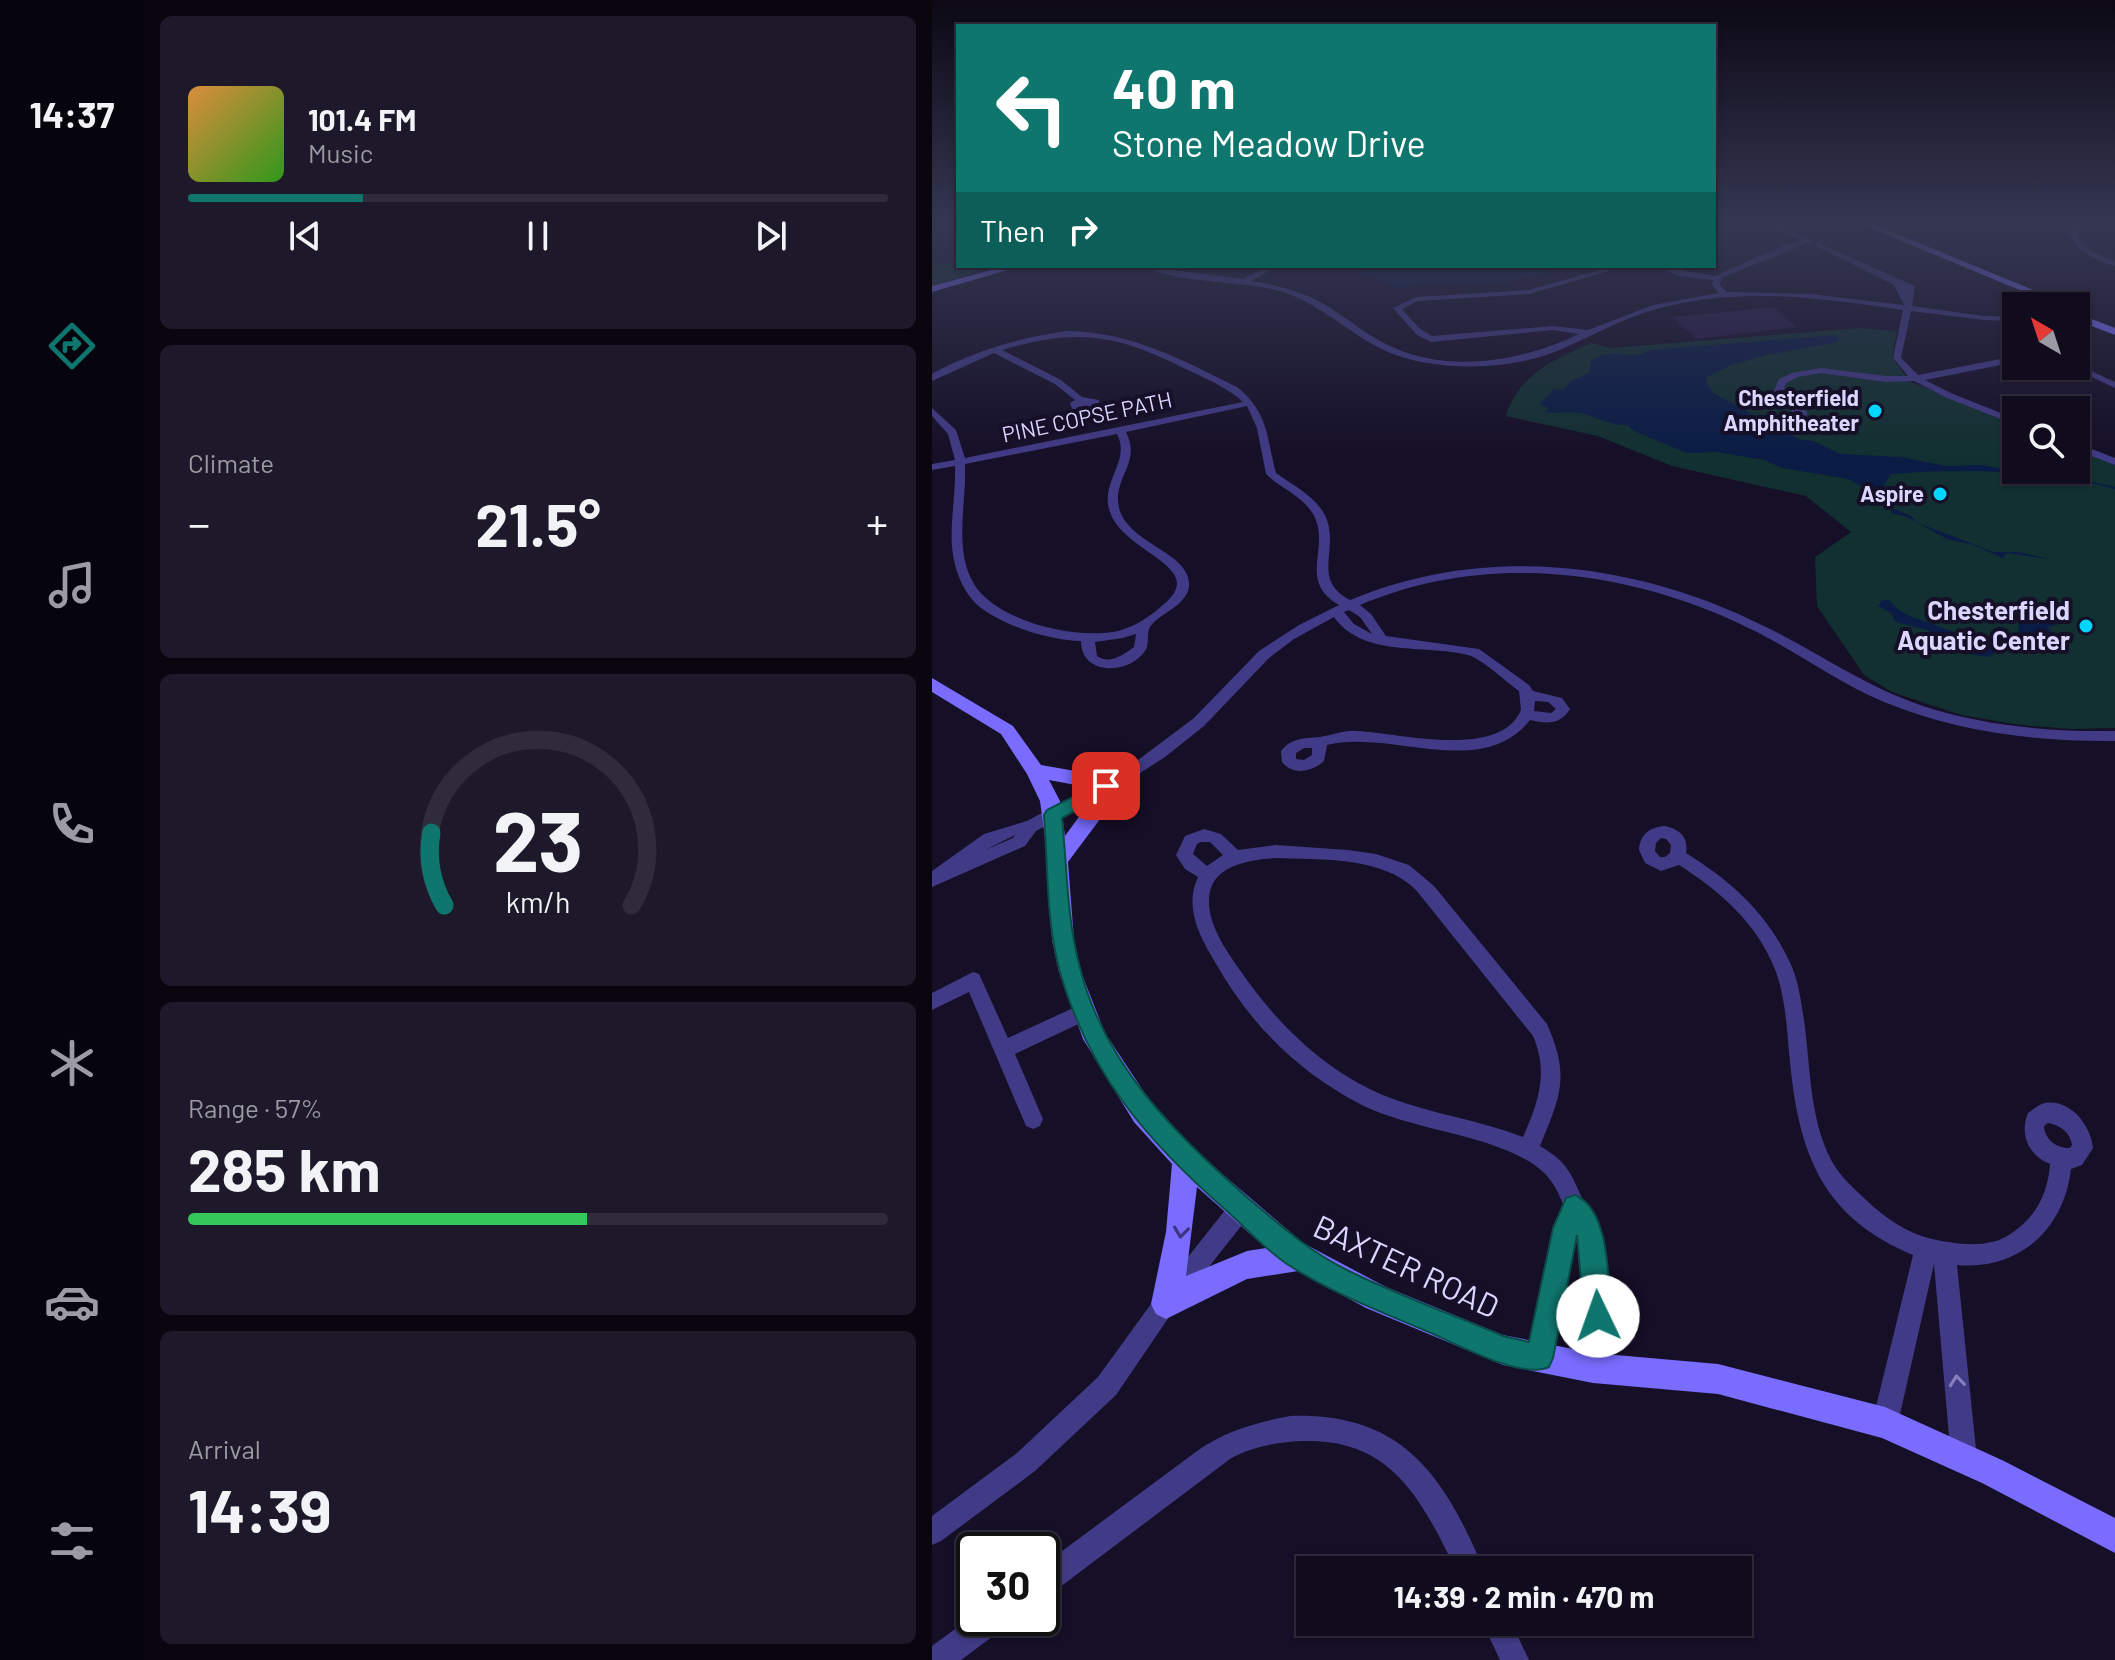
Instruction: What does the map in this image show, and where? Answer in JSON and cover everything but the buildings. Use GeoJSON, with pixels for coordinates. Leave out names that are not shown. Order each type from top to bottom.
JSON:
{"type":"FeatureCollection","features":[{"type":"Feature","properties":{"kind":"main road"},"geometry":{"type":"LineString","coordinates":[[2090,315],[2115,325]]}},
{"type":"Feature","properties":{"kind":"main road"},"geometry":{"type":"LineString","coordinates":[[2090,322],[2115,332]]}},
{"type":"Feature","properties":{"kind":"main road","name":"BAXTER ROAD"},"geometry":{"type":"LineString","coordinates":[[932,684],[1007,730],[1035,771],[1042,821],[1058,860],[1063,940],[1084,1012],[1095,1039],[1118,1077],[1143,1113],[1185,1159],[1299,1257],[1336,1279],[1421,1318],[1503,1350],[1593,1368],[1718,1379],[1885,1423],[1964,1459],[2115,1536]]}},
{"type":"Feature","properties":{"kind":"main road"},"geometry":{"type":"LineString","coordinates":[[1035,771],[1081,779],[1120,778]]}},
{"type":"Feature","properties":{"kind":"main road"},"geometry":{"type":"LineString","coordinates":[[1058,860],[1087,823],[1099,799],[1120,778]]}},
{"type":"Feature","properties":{"kind":"main road"},"geometry":{"type":"LineString","coordinates":[[1166,1304],[1179,1254],[1185,1159]]}},
{"type":"Feature","properties":{"kind":"main road"},"geometry":{"type":"LineString","coordinates":[[1166,1304],[1199,1285],[1247,1265],[1299,1257]]}},
{"type":"Feature","properties":{"kind":"street"},"geometry":{"type":"LineString","coordinates":[[1313,301],[1340,315],[1381,346],[1432,360],[1462,363],[1516,360],[1554,350],[1650,308],[1688,301]]}},
{"type":"Feature","properties":{"kind":"street"},"geometry":{"type":"LineString","coordinates":[[1421,301],[1403,303],[1397,308],[1409,319],[1416,332],[1431,339],[1553,328],[1591,333]]}},
{"type":"Feature","properties":{"kind":"street"},"geometry":{"type":"LineString","coordinates":[[1868,301],[2002,317]]}},
{"type":"Feature","properties":{"kind":"street"},"geometry":{"type":"LineString","coordinates":[[1908,301],[1897,358],[1901,368],[1912,377],[2002,416]]}},
{"type":"Feature","properties":{"kind":"street"},"geometry":{"type":"LineString","coordinates":[[932,378],[995,350],[1052,333],[1094,331],[1119,336],[1234,389],[1250,403],[1266,437],[1271,474],[1312,503],[1321,514],[1326,528],[1322,576],[1326,588],[1342,608],[1347,626],[1367,637],[1474,652],[1524,688],[1529,696],[1527,714],[1516,732],[1489,742],[1445,744],[1355,736],[1320,742]]}},
{"type":"Feature","properties":{"kind":"street"},"geometry":{"type":"LineString","coordinates":[[995,350],[1058,382],[1081,400]]}},
{"type":"Feature","properties":{"kind":"street"},"geometry":{"type":"LineString","coordinates":[[1804,414],[1782,400],[1778,393],[1782,381],[1791,376],[1818,370],[1847,371],[1885,379],[2002,361]]}},
{"type":"Feature","properties":{"kind":"street"},"geometry":{"type":"LineString","coordinates":[[2090,374],[2115,385]]}},
{"type":"Feature","properties":{"kind":"street","name":"PINE COPSE PATH"},"geometry":{"type":"LineString","coordinates":[[932,467],[1250,403]]}},
{"type":"Feature","properties":{"kind":"street"},"geometry":{"type":"LineString","coordinates":[[932,411],[947,424],[955,437],[959,462],[944,550],[962,586],[984,604],[1057,636],[1114,636],[1144,627],[1177,599],[1183,588],[1183,578],[1170,562],[1143,547],[1118,523],[1111,495],[1130,447],[1121,431]]}},
{"type":"Feature","properties":{"kind":"street"},"geometry":{"type":"LineString","coordinates":[[2090,452],[2115,462]]}},
{"type":"Feature","properties":{"kind":"street"},"geometry":{"type":"LineString","coordinates":[[933,877],[969,866],[1019,842],[1042,821],[1120,778],[1198,723],[1255,662],[1299,630],[1342,608],[1412,583],[1477,571],[1559,570],[1607,576],[1679,594],[1763,630],[1857,684],[1930,712],[1977,725],[2024,733],[2072,738],[2115,736]]}},
{"type":"Feature","properties":{"kind":"street"},"geometry":{"type":"LineString","coordinates":[[1088,638],[1086,654],[1089,659],[1108,664],[1118,662],[1140,649],[1144,627]]}},
{"type":"Feature","properties":{"kind":"street"},"geometry":{"type":"LineString","coordinates":[[1527,714],[1552,719],[1560,715],[1563,709],[1553,699],[1529,696]]}},
{"type":"Feature","properties":{"kind":"street"},"geometry":{"type":"LineString","coordinates":[[1209,875],[1191,864],[1184,855],[1191,840],[1204,834],[1216,837],[1234,857]]}},
{"type":"Feature","properties":{"kind":"street"},"geometry":{"type":"LineString","coordinates":[[1528,1149],[1554,1080],[1550,1050],[1540,1030],[1414,877],[1381,861],[1267,850],[1234,857],[1209,875],[1199,901],[1209,931],[1256,1008],[1304,1057],[1355,1092],[1388,1107],[1528,1149],[1553,1166],[1573,1197],[1591,1236],[1598,1316],[1593,1368]]}},
{"type":"Feature","properties":{"kind":"street"},"geometry":{"type":"LineString","coordinates":[[1679,857],[1720,881],[1741,902],[1772,944],[1785,973],[1814,1142],[1824,1167],[1840,1191],[1871,1219],[1899,1237],[1935,1251],[1978,1256],[2008,1250],[2030,1235],[2047,1213],[2061,1186],[2061,1159]]}},
{"type":"Feature","properties":{"kind":"street"},"geometry":{"type":"LineString","coordinates":[[932,1002],[973,980],[1033,1119]]}},
{"type":"Feature","properties":{"kind":"street"},"geometry":{"type":"LineString","coordinates":[[1003,1050],[1084,1012]]}},
{"type":"Feature","properties":{"kind":"street"},"geometry":{"type":"LineString","coordinates":[[1540,1358],[1566,1228],[1575,1207]]}},
{"type":"Feature","properties":{"kind":"street"},"geometry":{"type":"LineString","coordinates":[[932,1532],[1026,1462],[1107,1386],[1241,1208]]}},
{"type":"Feature","properties":{"kind":"street"},"geometry":{"type":"LineString","coordinates":[[1885,1423],[1935,1251]]}},
{"type":"Feature","properties":{"kind":"street"},"geometry":{"type":"LineString","coordinates":[[1935,1251],[1964,1459]]}},
{"type":"Feature","properties":{"kind":"street"},"geometry":{"type":"LineString","coordinates":[[1060,1570],[1229,1446],[1276,1430],[1300,1427],[1352,1434],[1392,1453],[1419,1482],[1463,1556]]}},
{"type":"Feature","properties":{"kind":"street"},"geometry":{"type":"LineString","coordinates":[[937,1660],[970,1636]]}},
{"type":"Feature","properties":{"kind":"street"},"geometry":{"type":"LineString","coordinates":[[1503,1636],[1515,1660]]}},
{"type":"Feature","properties":{"kind":"green space"},"geometry":{"type":"Polygon","coordinates":[[[1860,328],[1897,331],[1892,357],[1909,381],[2002,419],[2002,484],[2090,484],[2090,455],[2115,465],[2115,728],[2020,725],[1961,715],[1892,692],[1864,675],[1817,606],[1815,557],[1851,532],[1806,496],[1672,466],[1598,436],[1506,416],[1519,389],[1551,362],[1591,343],[1611,348],[1860,328]]]}},
{"type":"Feature","properties":{"kind":"water"},"geometry":{"type":"Polygon","coordinates":[[[1836,335],[1838,340],[1835,343],[1731,365],[1707,377],[1706,381],[1713,393],[1752,414],[1754,420],[1841,454],[1901,457],[1947,466],[1982,465],[2002,469],[2002,472],[1891,474],[1882,489],[1892,508],[1911,516],[1918,523],[1994,552],[2019,552],[2054,560],[2008,553],[2002,558],[1974,545],[1947,539],[1907,517],[1892,513],[1883,498],[1848,479],[1782,468],[1764,460],[1717,452],[1687,453],[1634,431],[1627,425],[1578,413],[1545,412],[1549,408],[1539,405],[1554,389],[1563,390],[1571,381],[1589,373],[1591,361],[1598,357],[1636,355],[1650,350],[1836,335]]]}},
{"type":"Feature","properties":{"kind":"water"},"geometry":{"type":"Polygon","coordinates":[[[2090,482],[2115,487],[2090,483],[2090,482]]]}},
{"type":"Feature","properties":{"kind":"water"},"geometry":{"type":"Polygon","coordinates":[[[1882,600],[1889,600],[1912,617],[1960,634],[1983,633],[1997,643],[1997,651],[1989,657],[1968,654],[1927,630],[1896,622],[1891,613],[1878,606],[1882,600]]]}},
{"type":"Feature","properties":{"kind":"water"},"geometry":{"type":"Polygon","coordinates":[[[2033,604],[2064,616],[2060,624],[2048,627],[2054,636],[2052,644],[2043,645],[2030,636],[2026,637],[2031,643],[2021,645],[2013,639],[2018,636],[2019,620],[2030,617],[2028,607],[2033,604]]]}},
{"type":"Feature","properties":{"kind":"place","name":"Chesterfield Amphitheater"},"geometry":{"type":"Point","coordinates":[1875,411]}},
{"type":"Feature","properties":{"kind":"place","name":"Aspire"},"geometry":{"type":"Point","coordinates":[1940,494]}},
{"type":"Feature","properties":{"kind":"place","name":"Chesterfield Aquatic Center"},"geometry":{"type":"Point","coordinates":[2086,626]}},
{"type":"Feature","properties":{"kind":"route"},"geometry":{"type":"LineString","coordinates":[[1106,786],[1053,815],[1063,940],[1070,972],[1095,1039],[1143,1113],[1185,1159],[1293,1253],[1336,1279],[1421,1318],[1503,1350],[1540,1358],[1566,1228],[1575,1207],[1591,1236],[1598,1316]]}}]}
